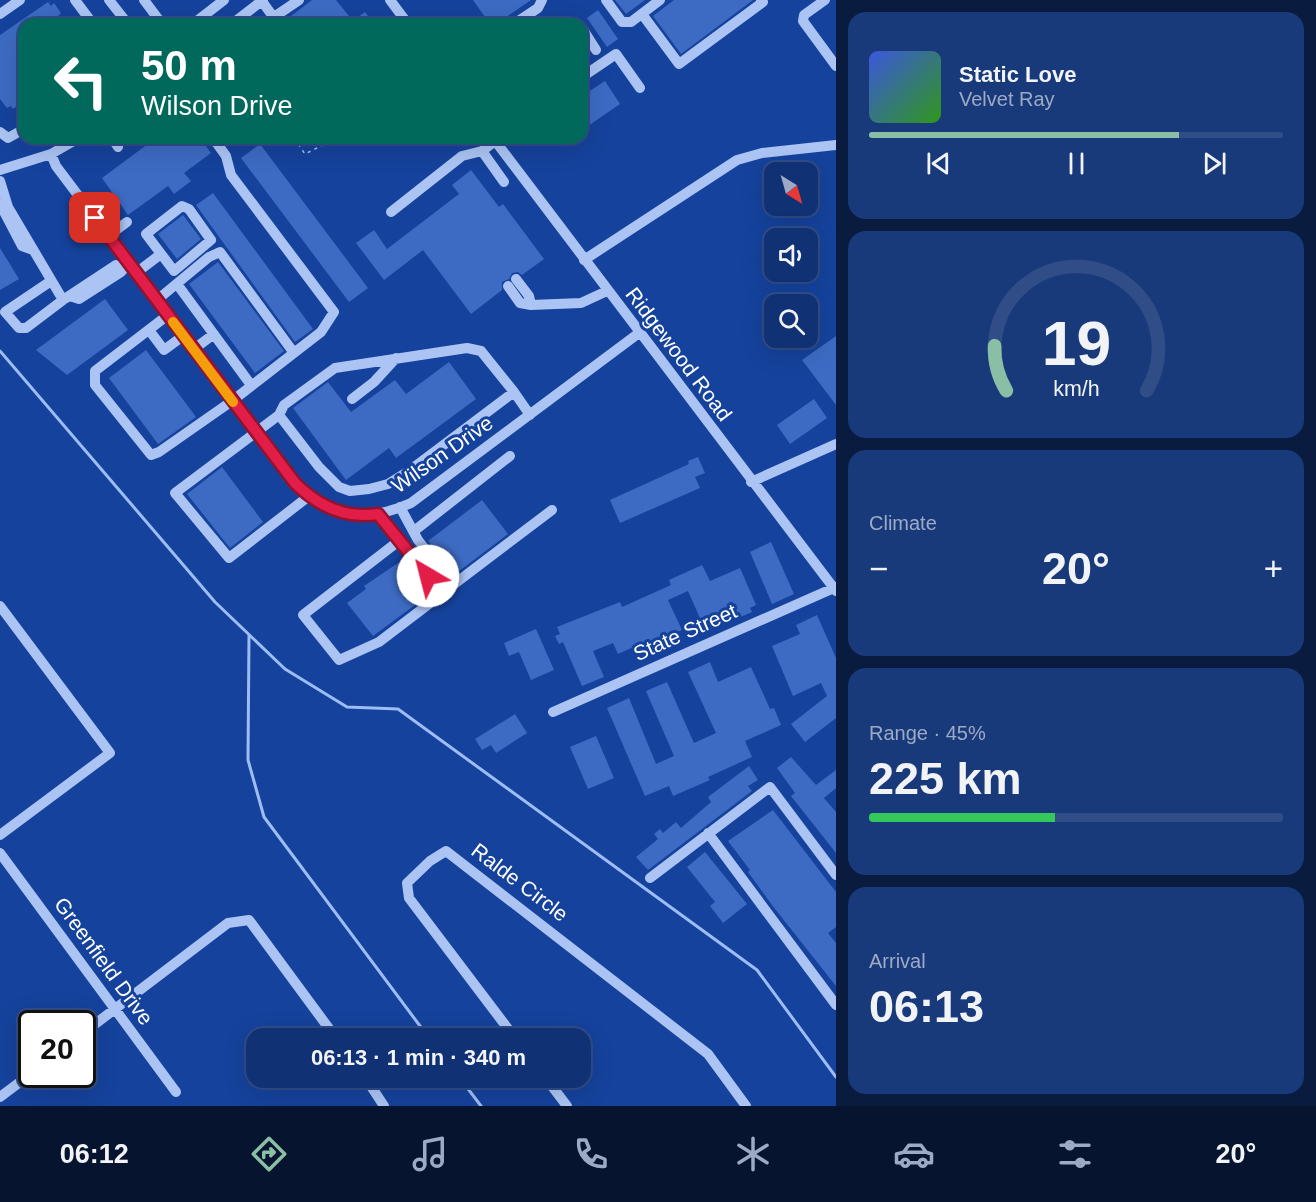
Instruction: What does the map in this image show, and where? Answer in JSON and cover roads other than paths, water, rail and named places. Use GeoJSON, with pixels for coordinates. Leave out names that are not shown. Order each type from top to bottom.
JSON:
{"type":"FeatureCollection","features":[{"type":"Feature","properties":{"kind":"street"},"geometry":{"type":"LineString","coordinates":[[0,14],[20,0]]}},
{"type":"Feature","properties":{"kind":"street"},"geometry":{"type":"LineString","coordinates":[[75,0],[88,18]]}},
{"type":"Feature","properties":{"kind":"street"},"geometry":{"type":"LineString","coordinates":[[110,0],[124,18]]}},
{"type":"Feature","properties":{"kind":"street"},"geometry":{"type":"LineString","coordinates":[[144,0],[158,18]]}},
{"type":"Feature","properties":{"kind":"street"},"geometry":{"type":"LineString","coordinates":[[201,18],[224,0]]}},
{"type":"Feature","properties":{"kind":"street"},"geometry":{"type":"LineString","coordinates":[[240,18],[262,0],[272,18]]}},
{"type":"Feature","properties":{"kind":"street"},"geometry":{"type":"LineString","coordinates":[[278,18],[299,0]]}},
{"type":"Feature","properties":{"kind":"street"},"geometry":{"type":"LineString","coordinates":[[390,0],[404,18]]}},
{"type":"Feature","properties":{"kind":"street"},"geometry":{"type":"LineString","coordinates":[[523,18],[538,8],[542,0]]}},
{"type":"Feature","properties":{"kind":"street"},"geometry":{"type":"LineString","coordinates":[[606,0],[622,21],[631,22],[659,0]]}},
{"type":"Feature","properties":{"kind":"street"},"geometry":{"type":"LineString","coordinates":[[642,14],[679,64],[762,2],[761,0]]}},
{"type":"Feature","properties":{"kind":"street"},"geometry":{"type":"LineString","coordinates":[[825,0],[804,15],[803,21],[836,66]]}},
{"type":"Feature","properties":{"kind":"street"},"geometry":{"type":"LineString","coordinates":[[588,37],[596,50]]}},
{"type":"Feature","properties":{"kind":"street"},"geometry":{"type":"LineString","coordinates":[[588,73],[616,54],[640,88]]}},
{"type":"Feature","properties":{"kind":"street"},"geometry":{"type":"LineString","coordinates":[[0,132],[8,138],[18,132]]}},
{"type":"Feature","properties":{"kind":"street"},"geometry":{"type":"LineString","coordinates":[[0,170],[51,154],[68,144]]}},
{"type":"Feature","properties":{"kind":"street"},"geometry":{"type":"LineString","coordinates":[[168,315],[95,371],[95,385],[147,452],[151,454],[159,452],[232,401],[321,332],[334,312],[231,175],[226,156],[220,144]]}},
{"type":"Feature","properties":{"kind":"street"},"geometry":{"type":"LineString","coordinates":[[391,212],[462,156],[482,151],[490,144]]}},
{"type":"Feature","properties":{"kind":"street","name":"Ridgewood Road"},"geometry":{"type":"LineString","coordinates":[[500,144],[607,291],[835,588]]}},
{"type":"Feature","properties":{"kind":"street"},"geometry":{"type":"LineString","coordinates":[[584,260],[736,160],[762,153],[836,146]]}},
{"type":"Feature","properties":{"kind":"street"},"geometry":{"type":"LineString","coordinates":[[482,151],[504,182]]}},
{"type":"Feature","properties":{"kind":"street","name":"Wilson Drive"},"geometry":{"type":"LineString","coordinates":[[51,154],[56,166],[108,236],[125,265],[136,273],[256,432],[309,496],[330,508],[350,514],[378,514],[400,507],[428,491],[639,333]]}},
{"type":"Feature","properties":{"kind":"street"},"geometry":{"type":"LineString","coordinates":[[0,181],[2,208],[22,246],[33,250],[51,281],[66,298]]}},
{"type":"Feature","properties":{"kind":"street"},"geometry":{"type":"LineString","coordinates":[[182,206],[186,207],[211,240],[174,271],[161,254],[146,234],[182,206]]}},
{"type":"Feature","properties":{"kind":"street"},"geometry":{"type":"LineString","coordinates":[[108,236],[128,222]]}},
{"type":"Feature","properties":{"kind":"street"},"geometry":{"type":"LineString","coordinates":[[157,300],[208,257],[220,252],[294,352]]}},
{"type":"Feature","properties":{"kind":"street"},"geometry":{"type":"LineString","coordinates":[[136,273],[161,254]]}},
{"type":"Feature","properties":{"kind":"street"},"geometry":{"type":"LineString","coordinates":[[51,281],[5,312],[19,328],[26,328],[66,298],[98,282],[116,266],[125,265]]}},
{"type":"Feature","properties":{"kind":"street"},"geometry":{"type":"LineString","coordinates":[[512,283],[520,303],[531,305],[581,303],[607,291]]}},
{"type":"Feature","properties":{"kind":"street"},"geometry":{"type":"LineString","coordinates":[[177,284],[251,385]]}},
{"type":"Feature","properties":{"kind":"street"},"geometry":{"type":"LineString","coordinates":[[149,330],[164,350],[183,336]]}},
{"type":"Feature","properties":{"kind":"street"},"geometry":{"type":"LineString","coordinates":[[194,349],[214,334]]}},
{"type":"Feature","properties":{"kind":"street"},"geometry":{"type":"LineString","coordinates":[[309,496],[229,558],[175,493],[279,415],[284,405],[335,368],[467,348],[481,351],[530,414]]}},
{"type":"Feature","properties":{"kind":"street"},"geometry":{"type":"LineString","coordinates":[[350,396],[396,358]]}},
{"type":"Feature","properties":{"kind":"street"},"geometry":{"type":"LineString","coordinates":[[279,415],[319,467],[339,487],[350,490],[369,489],[388,484],[409,471],[514,392]]}},
{"type":"Feature","properties":{"kind":"street"},"geometry":{"type":"LineString","coordinates":[[752,482],[836,444]]}},
{"type":"Feature","properties":{"kind":"street"},"geometry":{"type":"LineString","coordinates":[[414,531],[510,456]]}},
{"type":"Feature","properties":{"kind":"street"},"geometry":{"type":"LineString","coordinates":[[400,507],[414,531],[453,585],[552,510]]}},
{"type":"Feature","properties":{"kind":"street"},"geometry":{"type":"LineString","coordinates":[[378,514],[400,540],[441,594],[379,642],[339,660],[303,615],[400,540]]}},
{"type":"Feature","properties":{"kind":"street","name":"State Street"},"geometry":{"type":"LineString","coordinates":[[553,712],[835,588]]}},
{"type":"Feature","properties":{"kind":"street"},"geometry":{"type":"LineString","coordinates":[[0,606],[110,753],[0,835]]}},
{"type":"Feature","properties":{"kind":"street"},"geometry":{"type":"LineString","coordinates":[[650,878],[770,787],[836,875]]}},
{"type":"Feature","properties":{"kind":"street"},"geometry":{"type":"LineString","coordinates":[[708,833],[836,1005]]}},
{"type":"Feature","properties":{"kind":"street","name":"Ralde Circle"},"geometry":{"type":"LineString","coordinates":[[507,1028],[409,898],[407,883],[430,861],[446,851],[708,1054],[746,1106]]}},
{"type":"Feature","properties":{"kind":"street","name":"Greenfield Drive"},"geometry":{"type":"LineString","coordinates":[[0,853],[176,1092]]}},
{"type":"Feature","properties":{"kind":"street"},"geometry":{"type":"LineString","coordinates":[[96,1023],[228,923],[249,920],[329,1028]]}},
{"type":"Feature","properties":{"kind":"street"},"geometry":{"type":"LineString","coordinates":[[6,1106],[0,1098],[18,1084]]}},
{"type":"Feature","properties":{"kind":"street"},"geometry":{"type":"LineString","coordinates":[[372,1088],[384,1106]]}},
{"type":"Feature","properties":{"kind":"street"},"geometry":{"type":"LineString","coordinates":[[553,1088],[567,1106]]}},
{"type":"Feature","properties":{"kind":"waterway"},"geometry":{"type":"LineString","coordinates":[[0,351],[215,602],[285,669],[347,707],[398,709],[757,970],[836,1077]]}},
{"type":"Feature","properties":{"kind":"waterway"},"geometry":{"type":"LineString","coordinates":[[249,635],[248,760],[264,817],[422,1028]]}},
{"type":"Feature","properties":{"kind":"waterway"},"geometry":{"type":"LineString","coordinates":[[467,1088],[481,1106]]}}]}
